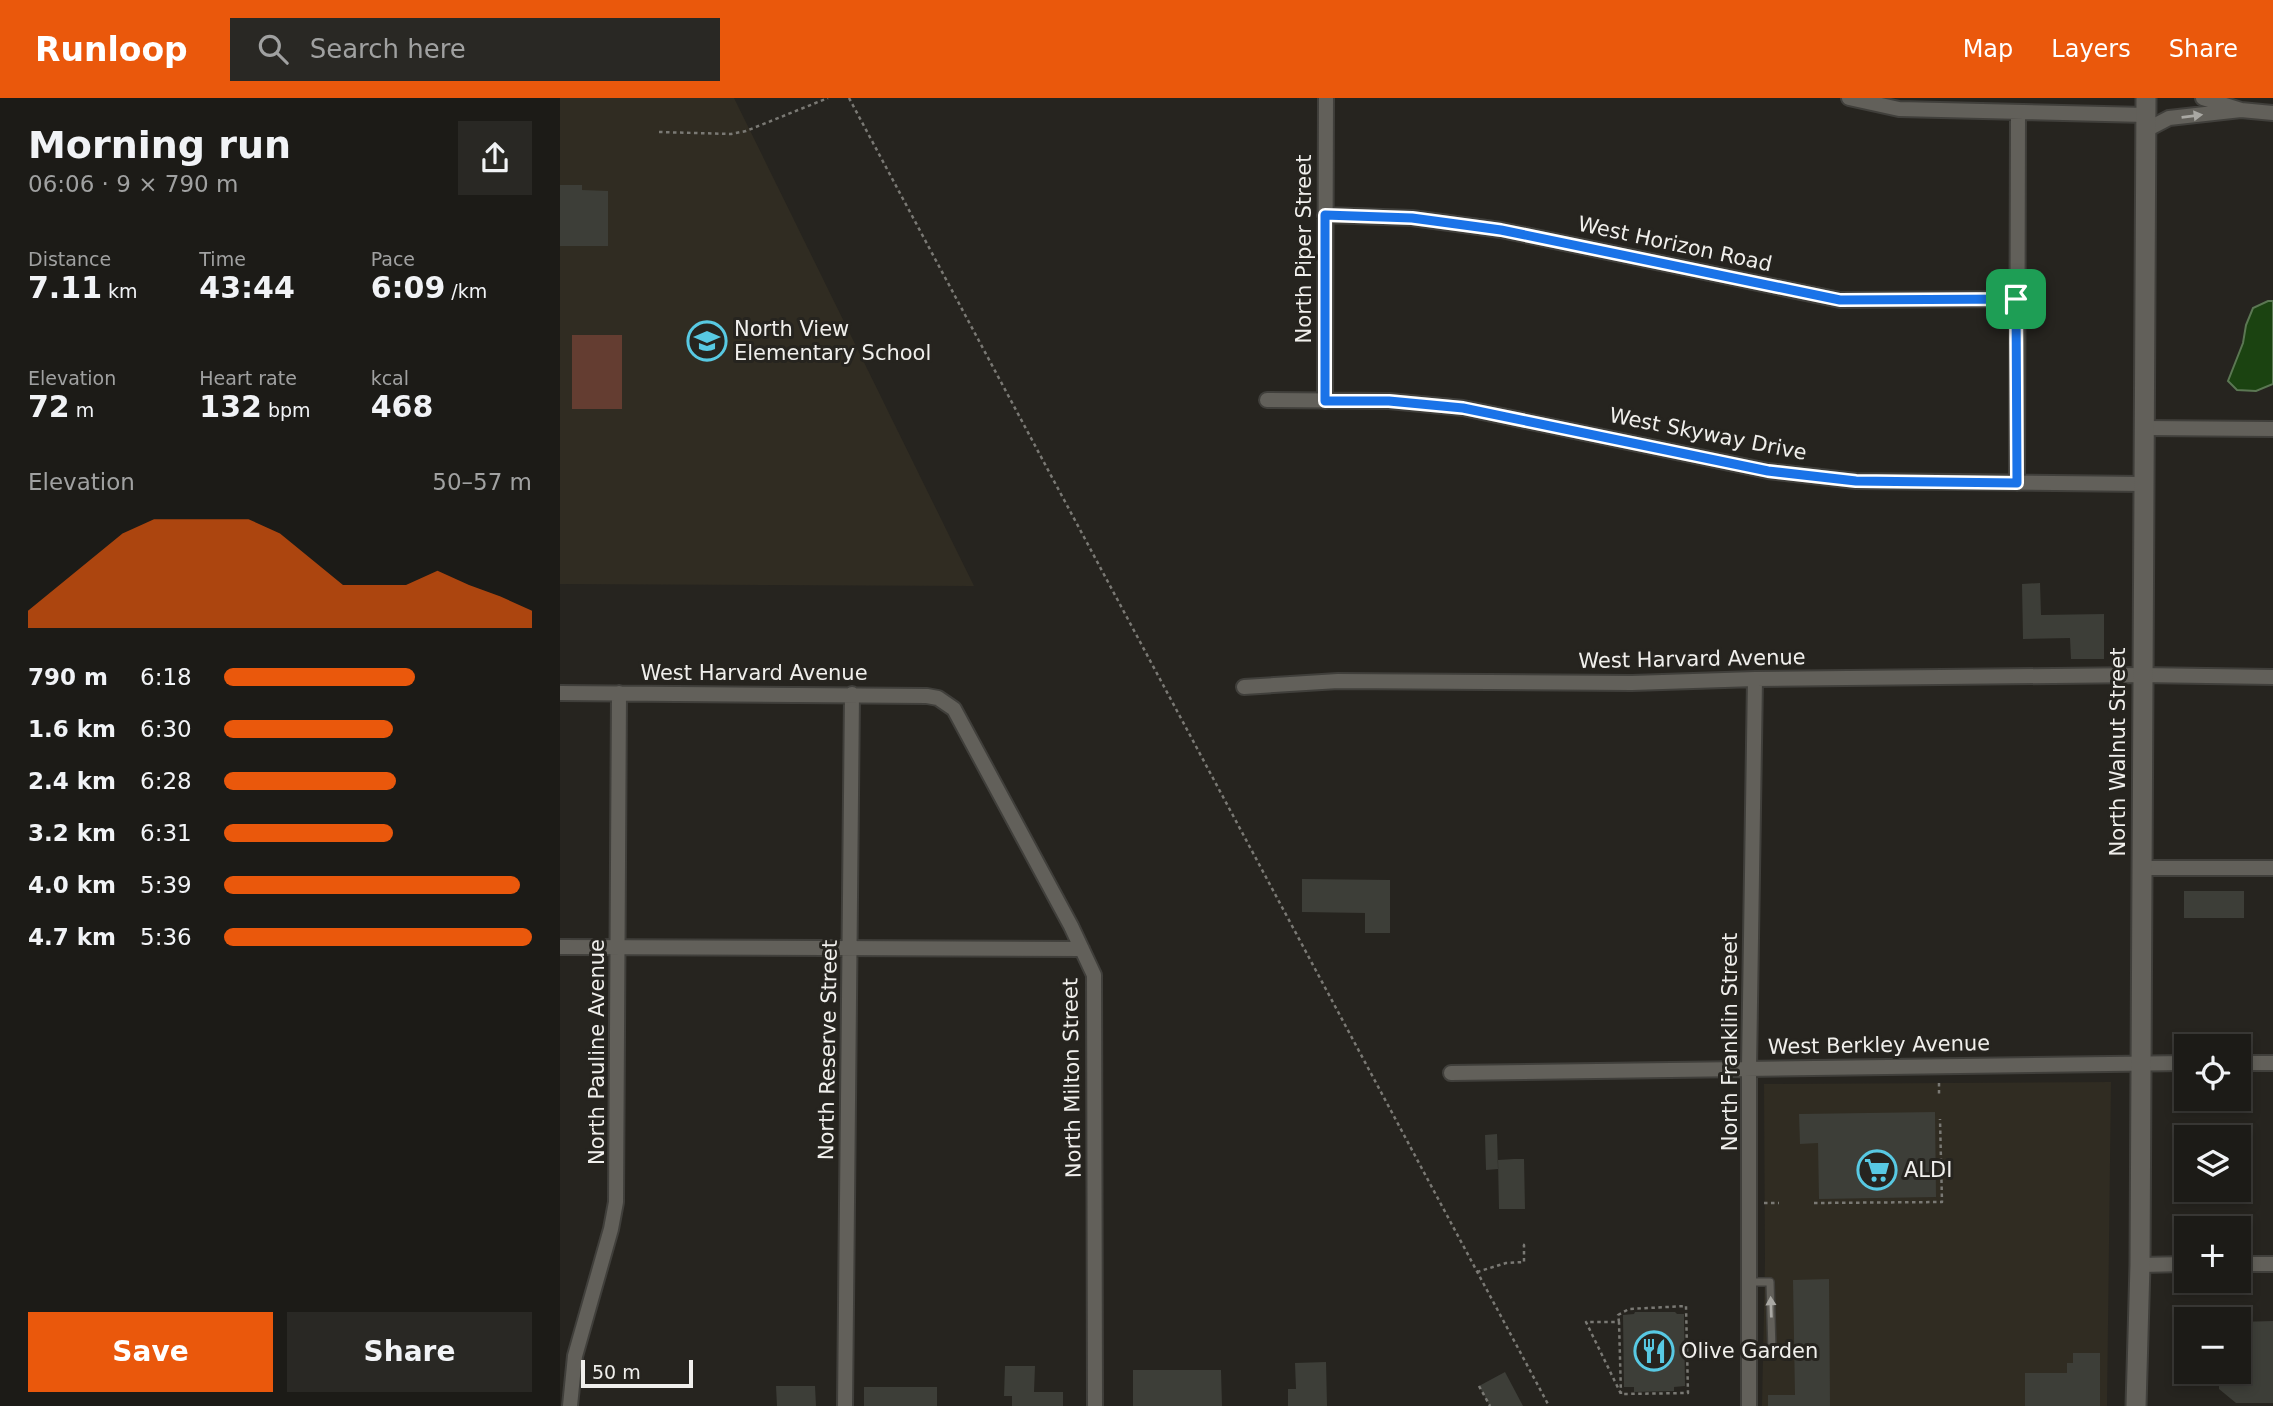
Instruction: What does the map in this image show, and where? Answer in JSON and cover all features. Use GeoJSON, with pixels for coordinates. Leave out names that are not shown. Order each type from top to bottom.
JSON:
{"type":"FeatureCollection","features":[{"type":"Feature","properties":{"kind":"main road","name":"North Walnut Street"},"geometry":{"type":"LineString","coordinates":[[2136,1406],[2140,1265],[2146,114]]}},
{"type":"Feature","properties":{"kind":"street","name":"North Piper Street"},"geometry":{"type":"LineString","coordinates":[[1325,401],[1326,98]]}},
{"type":"Feature","properties":{"kind":"street"},"geometry":{"type":"LineString","coordinates":[[1849,98],[1899,109],[2146,114],[2169,118],[2241,110],[2273,113]]}},
{"type":"Feature","properties":{"kind":"street"},"geometry":{"type":"LineString","coordinates":[[2203,98],[2241,110]]}},
{"type":"Feature","properties":{"kind":"street"},"geometry":{"type":"LineString","coordinates":[[2017,483],[2018,113]]}},
{"type":"Feature","properties":{"kind":"street","name":"West Horizon Road"},"geometry":{"type":"LineString","coordinates":[[1325,215],[1412,218],[1501,230],[1840,300],[2016,299]]}},
{"type":"Feature","properties":{"kind":"street","name":"West Skyway Drive"},"geometry":{"type":"LineString","coordinates":[[1267,400],[1389,401],[1463,408],[1768,471],[1856,481],[2143,484]]}},
{"type":"Feature","properties":{"kind":"street"},"geometry":{"type":"LineString","coordinates":[[2143,428],[2273,429]]}},
{"type":"Feature","properties":{"kind":"street","name":"West Harvard Avenue"},"geometry":{"type":"LineString","coordinates":[[1244,687],[1338,681],[1632,683],[2141,675],[2273,677]]}},
{"type":"Feature","properties":{"kind":"street","name":"North Franklin Street"},"geometry":{"type":"LineString","coordinates":[[1749,1406],[1749,1068],[1755,679]]}},
{"type":"Feature","properties":{"kind":"street","name":"West Harvard Avenue"},"geometry":{"type":"LineString","coordinates":[[560,693],[852,694],[927,696],[946,703]]}},
{"type":"Feature","properties":{"kind":"street","name":"North Pauline Avenue"},"geometry":{"type":"LineString","coordinates":[[570,1406],[575,1356],[611,1229],[616,1202],[619,693]]}},
{"type":"Feature","properties":{"kind":"street","name":"North Reserve Street"},"geometry":{"type":"LineString","coordinates":[[845,1406],[852,694]]}},
{"type":"Feature","properties":{"kind":"street","name":"North Milton Street"},"geometry":{"type":"LineString","coordinates":[[946,703],[961,719],[1094,975],[1095,1406]]}},
{"type":"Feature","properties":{"kind":"street"},"geometry":{"type":"LineString","coordinates":[[2140,868],[2273,868]]}},
{"type":"Feature","properties":{"kind":"street"},"geometry":{"type":"LineString","coordinates":[[560,947],[1082,948]]}},
{"type":"Feature","properties":{"kind":"street","name":"West Berkley Avenue"},"geometry":{"type":"LineString","coordinates":[[1451,1073],[2174,1062]]}},
{"type":"Feature","properties":{"kind":"street"},"geometry":{"type":"LineString","coordinates":[[2251,1063],[2273,1063]]}},
{"type":"Feature","properties":{"kind":"street"},"geometry":{"type":"LineString","coordinates":[[2140,1265],[2174,1264]]}},
{"type":"Feature","properties":{"kind":"street"},"geometry":{"type":"LineString","coordinates":[[2251,1264],[2273,1264]]}},
{"type":"Feature","properties":{"kind":"lane"},"geometry":{"type":"LineString","coordinates":[[1750,1282],[1770,1282],[1772,1351]]}},
{"type":"Feature","properties":{"kind":"path"},"geometry":{"type":"LineString","coordinates":[[659,132],[731,134],[746,131],[828,98]]}},
{"type":"Feature","properties":{"kind":"path"},"geometry":{"type":"LineString","coordinates":[[849,98],[1549,1406]]}},
{"type":"Feature","properties":{"kind":"path"},"geometry":{"type":"LineString","coordinates":[[1939,1083],[1939,1097]]}},
{"type":"Feature","properties":{"kind":"path"},"geometry":{"type":"LineString","coordinates":[[1814,1203],[1942,1202],[1940,1119]]}},
{"type":"Feature","properties":{"kind":"path"},"geometry":{"type":"LineString","coordinates":[[1764,1203],[1779,1203]]}},
{"type":"Feature","properties":{"kind":"path"},"geometry":{"type":"LineString","coordinates":[[1477,1272],[1506,1263],[1524,1262],[1524,1245],[1521,1243]]}},
{"type":"Feature","properties":{"kind":"path"},"geometry":{"type":"LineString","coordinates":[[1686,1307],[1688,1393],[1621,1394],[1618,1315],[1629,1309],[1686,1307]]}},
{"type":"Feature","properties":{"kind":"path"},"geometry":{"type":"LineString","coordinates":[[1619,1322],[1586,1322],[1621,1394]]}},
{"type":"Feature","properties":{"kind":"path"},"geometry":{"type":"LineString","coordinates":[[1479,1386],[1490,1406]]}},
{"type":"Feature","properties":{"kind":"shaded area","name":"North View Elementary School"},"geometry":{"type":"Polygon","coordinates":[[[560,98],[734,98],[974,586],[560,584],[560,98]]]}},
{"type":"Feature","properties":{"kind":"shaded area"},"geometry":{"type":"Polygon","coordinates":[[[2273,301],[2273,384],[2256,391],[2237,390],[2228,381],[2243,343],[2246,325],[2253,308],[2273,301]]]}},
{"type":"Feature","properties":{"kind":"shaded area"},"geometry":{"type":"Polygon","coordinates":[[[572,335],[622,335],[622,409],[572,409],[572,335]]]}},
{"type":"Feature","properties":{"kind":"shaded area"},"geometry":{"type":"Polygon","coordinates":[[[2111,1082],[2107,1406],[1762,1406],[1764,1084],[2111,1082]]]}},
{"type":"Feature","properties":{"kind":"building"},"geometry":{"type":"Polygon","coordinates":[[[560,185],[582,185],[582,190],[608,191],[608,246],[560,246],[560,185]]]}},
{"type":"Feature","properties":{"kind":"building"},"geometry":{"type":"Polygon","coordinates":[[[2040,583],[2041,615],[2104,614],[2104,659],[2071,659],[2070,638],[2023,639],[2022,584],[2040,583]]]}},
{"type":"Feature","properties":{"kind":"building"},"geometry":{"type":"Polygon","coordinates":[[[1302,879],[1390,880],[1390,933],[1365,933],[1365,913],[1302,912],[1302,879]]]}},
{"type":"Feature","properties":{"kind":"building"},"geometry":{"type":"Polygon","coordinates":[[[2184,891],[2244,891],[2244,918],[2184,918],[2184,891]]]}},
{"type":"Feature","properties":{"kind":"building","name":"ALDI"},"geometry":{"type":"Polygon","coordinates":[[[1935,1112],[1936,1197],[1819,1199],[1818,1143],[1800,1144],[1799,1114],[1935,1112]]]}},
{"type":"Feature","properties":{"kind":"building"},"geometry":{"type":"Polygon","coordinates":[[[1497,1134],[1498,1169],[1486,1170],[1485,1135],[1497,1134]]]}},
{"type":"Feature","properties":{"kind":"building"},"geometry":{"type":"Polygon","coordinates":[[[1524,1159],[1525,1209],[1499,1209],[1498,1160],[1524,1159]]]}},
{"type":"Feature","properties":{"kind":"building"},"geometry":{"type":"Polygon","coordinates":[[[1829,1279],[1830,1406],[1768,1406],[1768,1395],[1795,1395],[1793,1280],[1829,1279]]]}},
{"type":"Feature","properties":{"kind":"building","name":"Olive Garden"},"geometry":{"type":"Polygon","coordinates":[[[1635,1312],[1684,1314],[1685,1386],[1674,1387],[1674,1391],[1634,1392],[1634,1387],[1624,1387],[1623,1315],[1635,1312]]]}},
{"type":"Feature","properties":{"kind":"building"},"geometry":{"type":"Polygon","coordinates":[[[2273,1321],[2273,1403],[2236,1403],[2219,1389],[2219,1384],[2251,1384],[2251,1322],[2273,1321]]]}},
{"type":"Feature","properties":{"kind":"building"},"geometry":{"type":"Polygon","coordinates":[[[2073,1353],[2100,1353],[2100,1406],[2025,1406],[2025,1373],[2067,1373],[2067,1363],[2073,1363],[2073,1353]]]}},
{"type":"Feature","properties":{"kind":"building"},"geometry":{"type":"Polygon","coordinates":[[[1326,1362],[1327,1406],[1288,1406],[1288,1389],[1296,1389],[1295,1363],[1326,1362]]]}},
{"type":"Feature","properties":{"kind":"building"},"geometry":{"type":"Polygon","coordinates":[[[1005,1366],[1035,1366],[1034,1392],[1063,1392],[1063,1406],[1012,1406],[1012,1396],[1004,1396],[1005,1366]]]}},
{"type":"Feature","properties":{"kind":"building"},"geometry":{"type":"Polygon","coordinates":[[[1133,1370],[1221,1370],[1222,1406],[1133,1406],[1133,1370]]]}},
{"type":"Feature","properties":{"kind":"building"},"geometry":{"type":"Polygon","coordinates":[[[1505,1372],[1523,1406],[1490,1406],[1479,1386],[1505,1372]]]}},
{"type":"Feature","properties":{"kind":"building"},"geometry":{"type":"Polygon","coordinates":[[[776,1386],[815,1386],[816,1406],[777,1406],[776,1386]]]}},
{"type":"Feature","properties":{"kind":"building"},"geometry":{"type":"Polygon","coordinates":[[[864,1387],[937,1387],[937,1406],[864,1406],[864,1387]]]}},
{"type":"Feature","properties":{"kind":"place","name":"North View Elementary School"},"geometry":{"type":"Point","coordinates":[707,341]}},
{"type":"Feature","properties":{"kind":"place","name":"ALDI"},"geometry":{"type":"Point","coordinates":[1877,1170]}},
{"type":"Feature","properties":{"kind":"place","name":"Olive Garden"},"geometry":{"type":"Point","coordinates":[1654,1351]}},
{"type":"Feature","properties":{"kind":"route"},"geometry":{"type":"LineString","coordinates":[[1325,215],[1438,220],[1501,230],[1840,300],[2016,299],[2017,483],[1856,481],[1768,471],[1463,408],[1389,401],[1325,401],[1325,215]]}}]}
